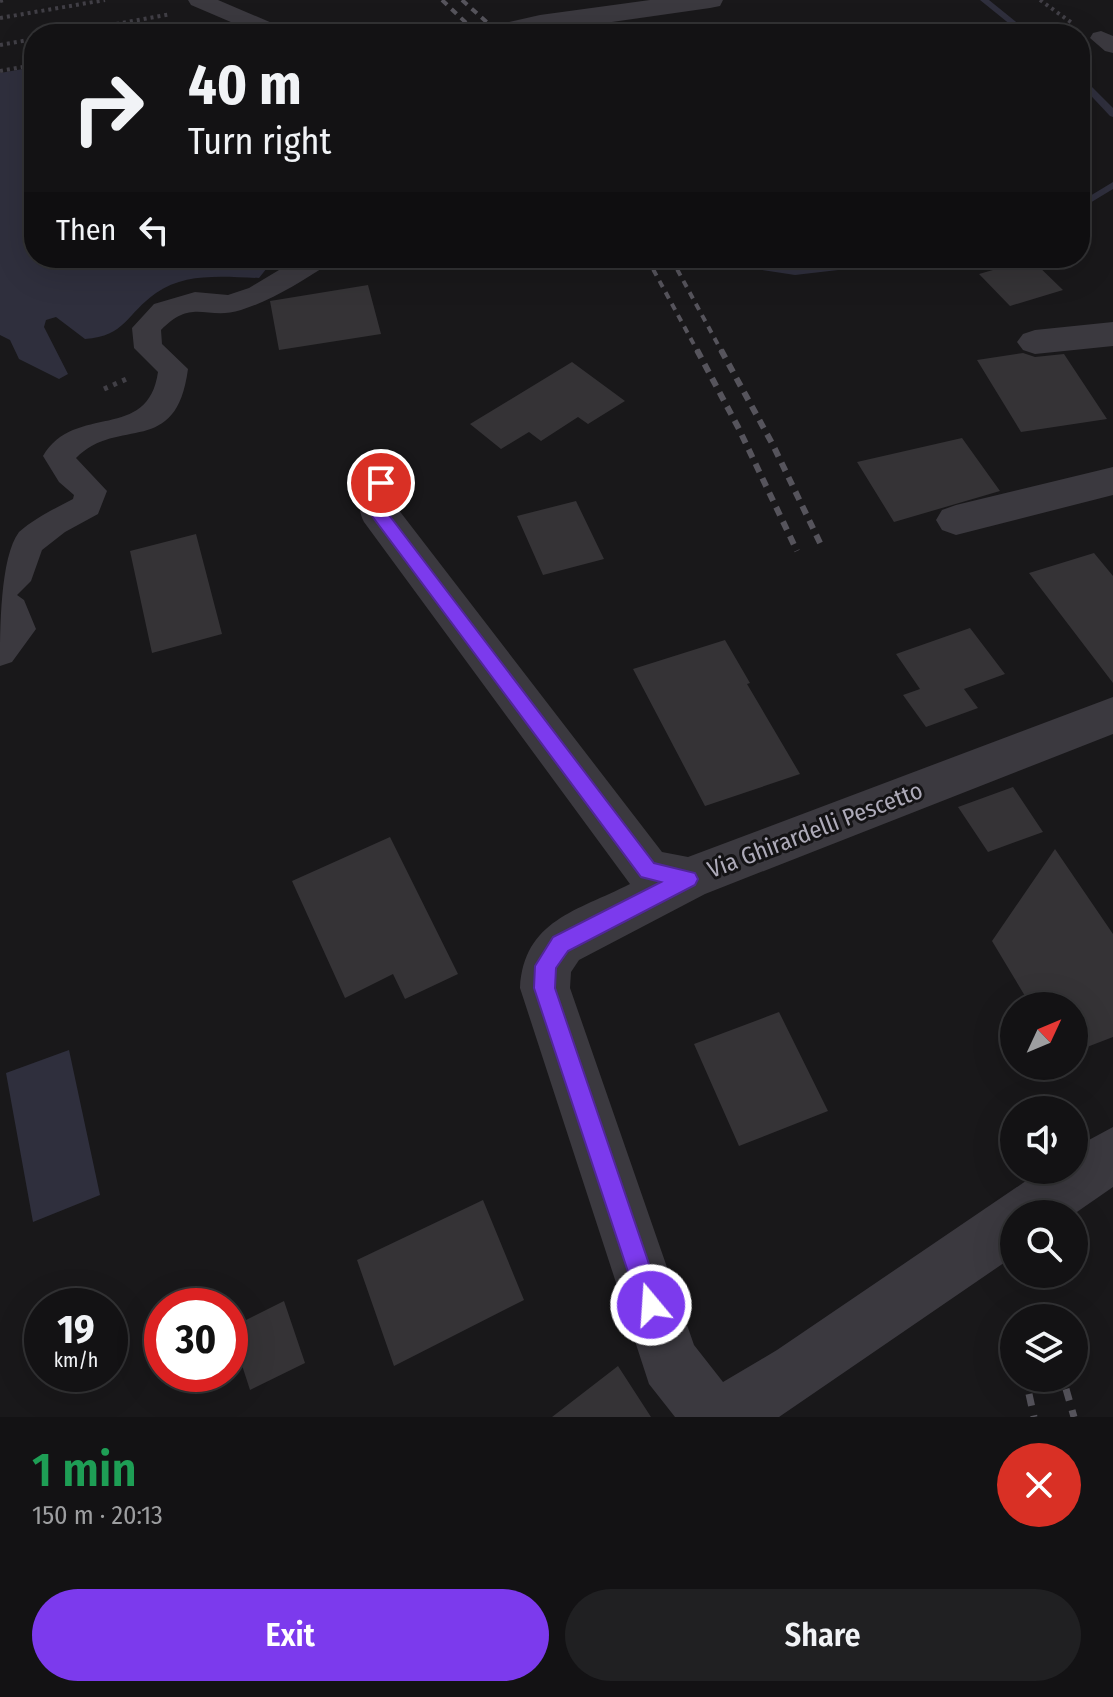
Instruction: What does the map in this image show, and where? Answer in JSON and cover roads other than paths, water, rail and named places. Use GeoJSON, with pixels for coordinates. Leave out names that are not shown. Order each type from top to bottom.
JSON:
{"type":"FeatureCollection","features":[{"type":"Feature","properties":{"kind":"street"},"geometry":{"type":"LineString","coordinates":[[536,24],[710,0]]}},
{"type":"Feature","properties":{"kind":"street"},"geometry":{"type":"LineString","coordinates":[[206,3],[255,24]]}},
{"type":"Feature","properties":{"kind":"street"},"geometry":{"type":"LineString","coordinates":[[0,591],[19,572],[28,543],[54,523],[87,506],[91,491],[70,474],[59,456],[74,441],[136,425],[156,414],[172,392],[173,369],[148,348],[146,328],[164,310],[195,301],[229,304],[259,294],[302,268]]}},
{"type":"Feature","properties":{"kind":"street"},"geometry":{"type":"LineString","coordinates":[[1035,342],[1113,334]]}},
{"type":"Feature","properties":{"kind":"street"},"geometry":{"type":"LineString","coordinates":[[956,520],[1113,481]]}},
{"type":"Feature","properties":{"kind":"street","name":"Via Ghirardelli Pescetto"},"geometry":{"type":"LineString","coordinates":[[381,483],[378,512],[648,871],[688,879],[1113,715]]}},
{"type":"Feature","properties":{"kind":"street"},"geometry":{"type":"LineString","coordinates":[[0,601],[12,609],[19,629],[0,652]]}},
{"type":"Feature","properties":{"kind":"street"},"geometry":{"type":"LineString","coordinates":[[688,879],[561,944],[546,966],[545,988],[670,1363],[713,1417]]}},
{"type":"Feature","properties":{"kind":"street"},"geometry":{"type":"LineString","coordinates":[[1046,1200],[1113,1154]]}},
{"type":"Feature","properties":{"kind":"street"},"geometry":{"type":"LineString","coordinates":[[722,1417],[798,1371],[1000,1232]]}},
{"type":"Feature","properties":{"kind":"water"},"geometry":{"type":"Polygon","coordinates":[[[24,69],[24,268],[267,268],[259,278],[206,277],[168,286],[146,301],[118,329],[99,337],[85,339],[56,317],[46,320],[44,327],[68,374],[59,379],[19,359],[10,340],[0,335],[0,73],[24,69]]]}},
{"type":"Feature","properties":{"kind":"water"},"geometry":{"type":"Polygon","coordinates":[[[69,1050],[100,1195],[33,1222],[6,1073],[69,1050]]]}},
{"type":"Feature","properties":{"kind":"waterway"},"geometry":{"type":"LineString","coordinates":[[984,0],[1014,24]]}},
{"type":"Feature","properties":{"kind":"waterway"},"geometry":{"type":"LineString","coordinates":[[1090,89],[1113,114]]}},
{"type":"Feature","properties":{"kind":"waterway"},"geometry":{"type":"LineString","coordinates":[[1090,200],[1113,185]]}},
{"type":"Feature","properties":{"kind":"waterway"},"geometry":{"type":"LineString","coordinates":[[768,268],[795,272],[830,268]]}},
{"type":"Feature","properties":{"kind":"railway"},"geometry":{"type":"LineString","coordinates":[[442,0],[467,24]]}},
{"type":"Feature","properties":{"kind":"railway"},"geometry":{"type":"LineString","coordinates":[[462,0],[489,24]]}},
{"type":"Feature","properties":{"kind":"railway"},"geometry":{"type":"LineString","coordinates":[[652,268],[698,352]]}},
{"type":"Feature","properties":{"kind":"railway"},"geometry":{"type":"LineString","coordinates":[[676,268],[722,352]]}},
{"type":"Feature","properties":{"kind":"railway"},"geometry":{"type":"LineString","coordinates":[[697,350],[738,427],[797,551]]}},
{"type":"Feature","properties":{"kind":"railway"},"geometry":{"type":"LineString","coordinates":[[721,350],[773,445],[822,547]]}},
{"type":"Feature","properties":{"kind":"railway"},"geometry":{"type":"LineString","coordinates":[[1067,1392],[1074,1417]]}},
{"type":"Feature","properties":{"kind":"railway"},"geometry":{"type":"LineString","coordinates":[[1029,1394],[1034,1417]]}}]}
